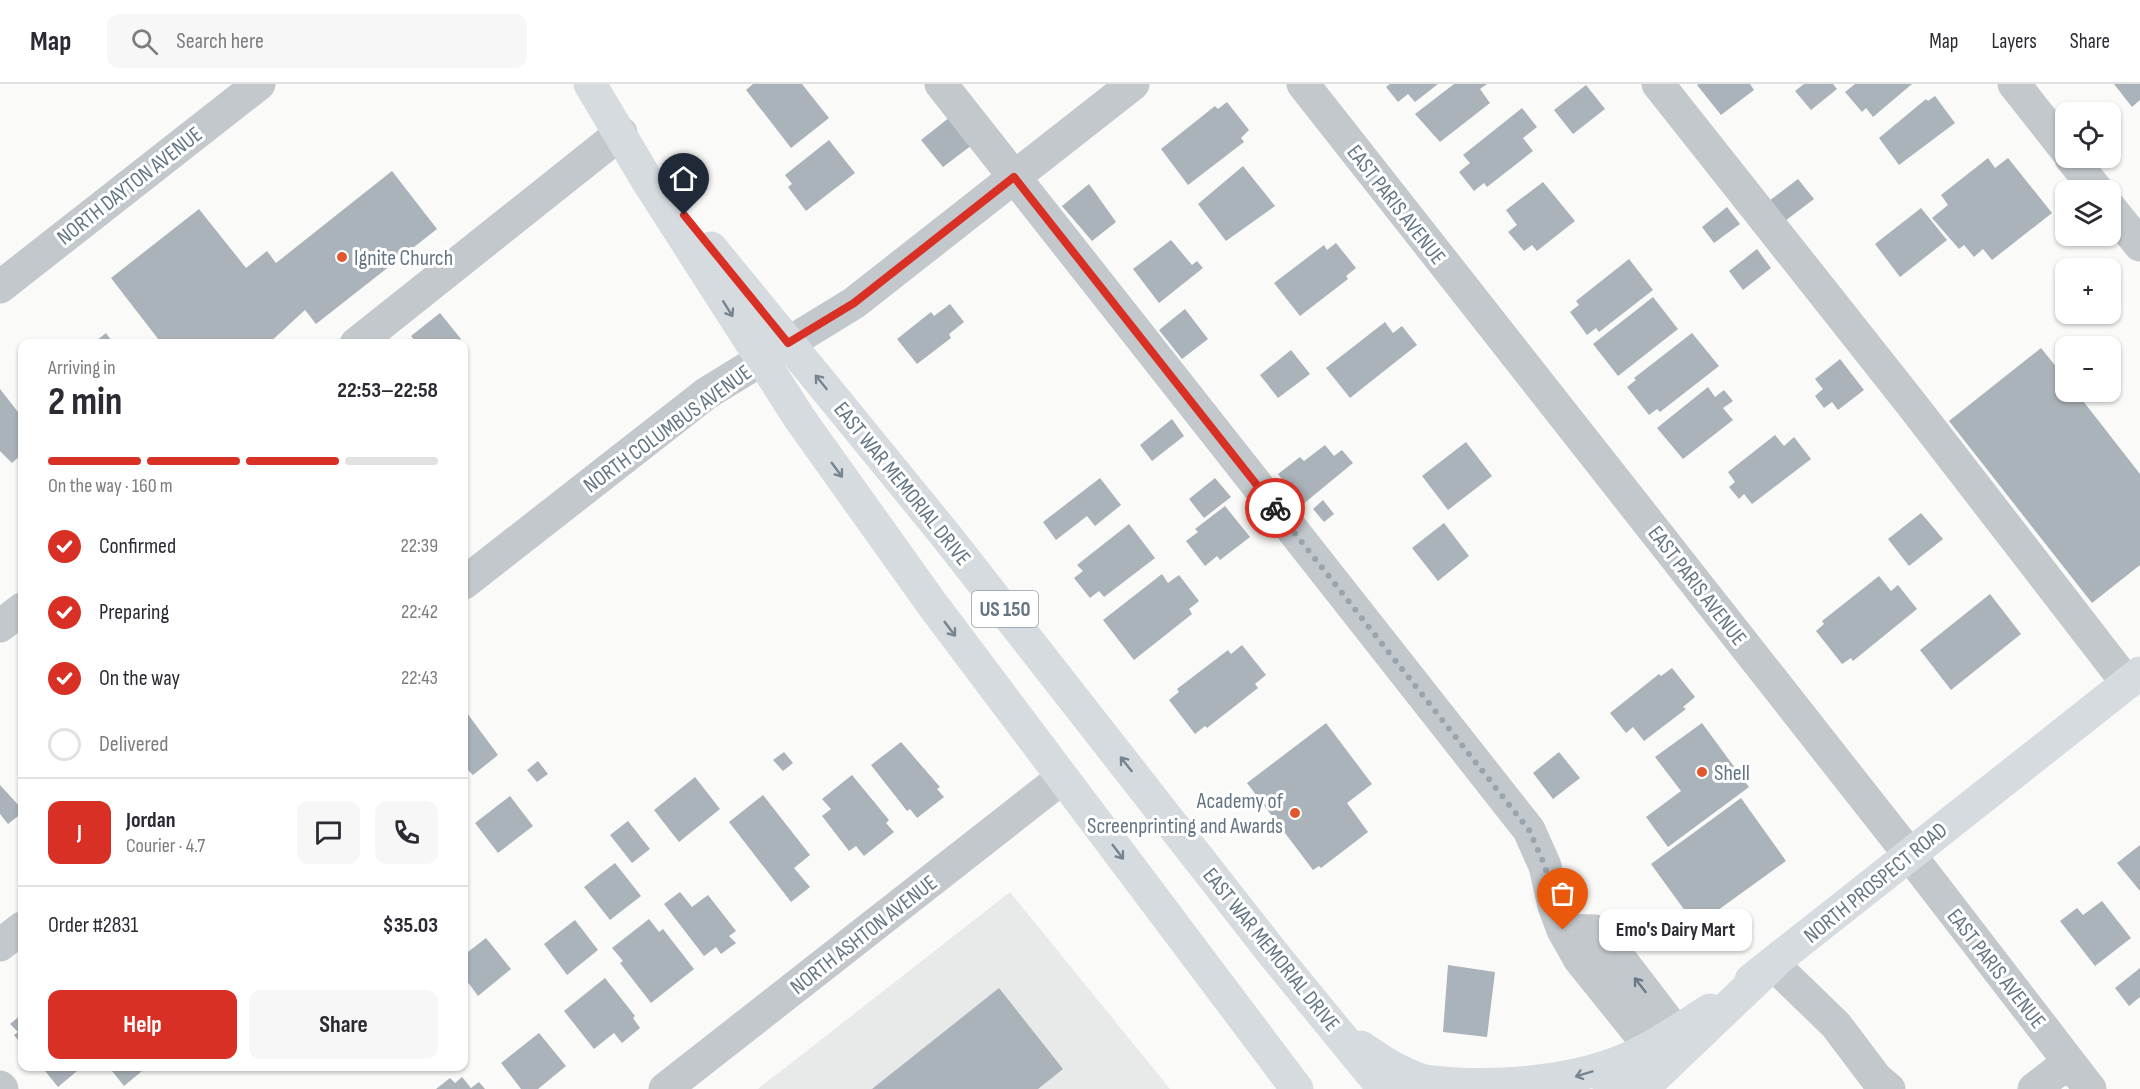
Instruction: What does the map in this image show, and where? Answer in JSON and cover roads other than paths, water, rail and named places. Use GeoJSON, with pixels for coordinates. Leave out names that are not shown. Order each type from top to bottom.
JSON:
{"type":"FeatureCollection","features":[{"type":"Feature","properties":{"kind":"main road","name":"EAST WAR MEMORIAL DRIVE"},"geometry":{"type":"LineString","coordinates":[[591,84],[647,180],[760,359],[925,594],[1297,1089]]}},
{"type":"Feature","properties":{"kind":"main road","name":"EAST WAR MEMORIAL DRIVE"},"geometry":{"type":"LineString","coordinates":[[621,133],[1024,634],[1299,985],[1384,1089]]}},
{"type":"Feature","properties":{"kind":"main road","name":"NORTH PROSPECT ROAD"},"geometry":{"type":"LineString","coordinates":[[1660,1044],[1773,964],[2134,678]]}},
{"type":"Feature","properties":{"kind":"main road"},"geometry":{"type":"LineString","coordinates":[[1642,1089],[1773,964]]}},
{"type":"Feature","properties":{"kind":"main road"},"geometry":{"type":"LineString","coordinates":[[1299,985],[1349,1037],[1374,1057],[1413,1077],[1434,1083],[1477,1087],[1535,1085],[1605,1068],[1660,1044]]}},
{"type":"Feature","properties":{"kind":"main road"},"geometry":{"type":"LineString","coordinates":[[1609,1089],[1660,1044]]}},
{"type":"Feature","properties":{"kind":"street","name":"NORTH DAYTON AVENUE"},"geometry":{"type":"LineString","coordinates":[[0,286],[259,84]]}},
{"type":"Feature","properties":{"kind":"street"},"geometry":{"type":"LineString","coordinates":[[941,84],[1529,830],[1545,866],[1554,906],[1563,930],[1595,931],[1608,943],[1660,1044]]}},
{"type":"Feature","properties":{"kind":"street","name":"NORTH COLUMBUS AVENUE"},"geometry":{"type":"LineString","coordinates":[[468,580],[706,393],[854,303],[1133,84]]}},
{"type":"Feature","properties":{"kind":"street","name":"EAST PARIS AVENUE"},"geometry":{"type":"LineString","coordinates":[[1303,84],[1909,854],[2090,1089]]}},
{"type":"Feature","properties":{"kind":"street"},"geometry":{"type":"LineString","coordinates":[[1658,84],[1913,406],[2134,678]]}},
{"type":"Feature","properties":{"kind":"street"},"geometry":{"type":"LineString","coordinates":[[2014,84],[2055,136]]}},
{"type":"Feature","properties":{"kind":"street"},"geometry":{"type":"LineString","coordinates":[[362,339],[621,133]]}},
{"type":"Feature","properties":{"kind":"street"},"geometry":{"type":"LineString","coordinates":[[2079,168],[2089,180]]}},
{"type":"Feature","properties":{"kind":"street"},"geometry":{"type":"LineString","coordinates":[[2121,222],[2140,245]]}},
{"type":"Feature","properties":{"kind":"street"},"geometry":{"type":"LineString","coordinates":[[0,626],[18,612]]}},
{"type":"Feature","properties":{"kind":"street","name":"NORTH ASHTON AVENUE"},"geometry":{"type":"LineString","coordinates":[[664,1089],[1062,778]]}},
{"type":"Feature","properties":{"kind":"street"},"geometry":{"type":"LineString","coordinates":[[0,945],[18,931]]}},
{"type":"Feature","properties":{"kind":"street"},"geometry":{"type":"LineString","coordinates":[[1773,964],[1836,1025],[1876,1078],[1889,1089]]}},
{"type":"Feature","properties":{"kind":"street"},"geometry":{"type":"LineString","coordinates":[[2034,1089],[2068,1062]]}},
{"type":"Feature","properties":{"kind":"place","name":"Ignite Church"},"geometry":{"type":"Point","coordinates":[342,257]}},
{"type":"Feature","properties":{"kind":"place","name":"Shell"},"geometry":{"type":"Point","coordinates":[1702,772]}},
{"type":"Feature","properties":{"kind":"place","name":"Academy of Screenprinting and Awards"},"geometry":{"type":"Point","coordinates":[1295,813]}},
{"type":"Feature","properties":{"kind":"place","name":"Emo's Dairy Mart"},"geometry":{"type":"Point","coordinates":[1563,930]}}]}
